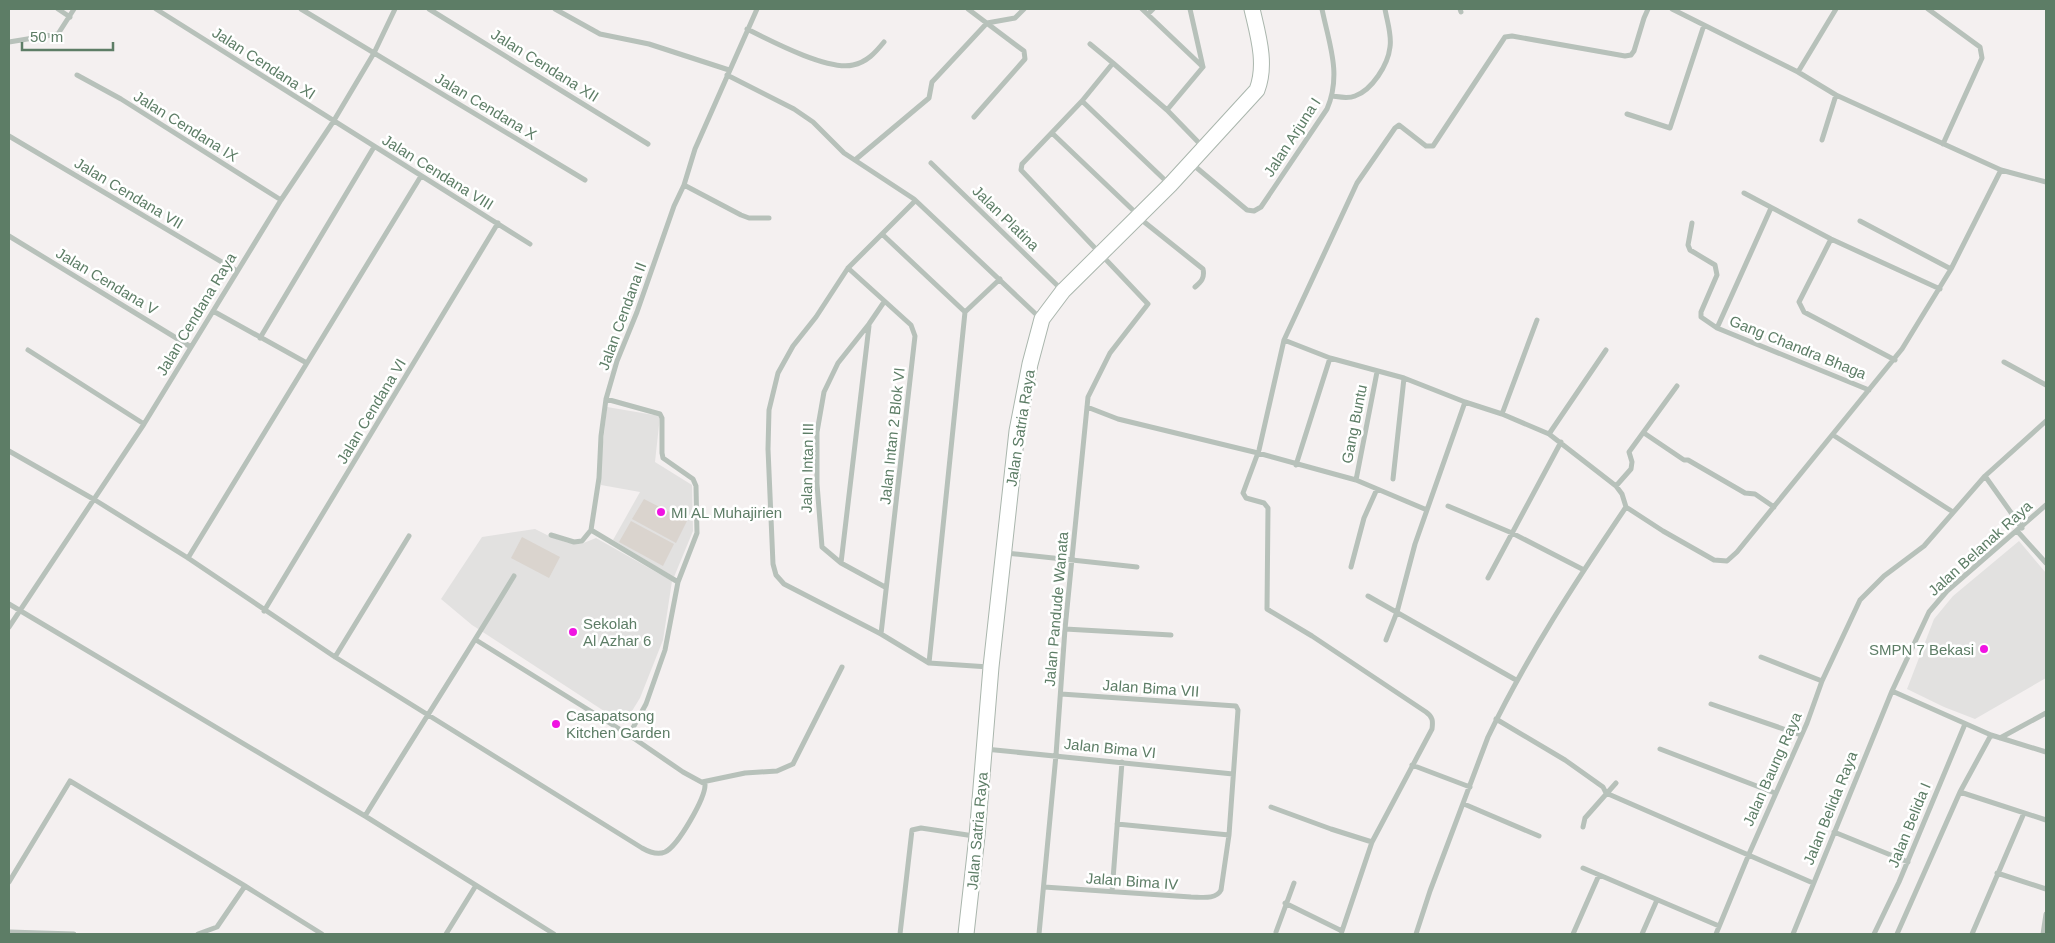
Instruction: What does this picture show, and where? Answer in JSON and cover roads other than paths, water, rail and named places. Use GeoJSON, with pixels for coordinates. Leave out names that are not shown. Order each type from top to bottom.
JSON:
{"type":"FeatureCollection","features":[{"type":"Feature","properties":{"kind":"street"},"geometry":{"type":"LineString","coordinates":[[58,9],[70,16]]}},
{"type":"Feature","properties":{"kind":"street"},"geometry":{"type":"LineString","coordinates":[[9,42],[58,34],[74,9]]}},
{"type":"Feature","properties":{"kind":"street","name":"Jalan Cendana XI"},"geometry":{"type":"LineString","coordinates":[[156,9],[333,122]]}},
{"type":"Feature","properties":{"kind":"street","name":"Jalan Cendana X"},"geometry":{"type":"LineString","coordinates":[[302,9],[585,180]]}},
{"type":"Feature","properties":{"kind":"street","name":"Jalan Cendana Raya"},"geometry":{"type":"LineString","coordinates":[[9,627],[18,610],[95,500],[144,424],[281,200],[333,122],[374,53],[395,9]]}},
{"type":"Feature","properties":{"kind":"street","name":"Jalan Cendana XII"},"geometry":{"type":"LineString","coordinates":[[429,9],[648,144]]}},
{"type":"Feature","properties":{"kind":"street"},"geometry":{"type":"LineString","coordinates":[[557,9],[600,34],[649,44],[728,72],[794,109],[807,118],[844,153],[915,201],[1042,319]]}},
{"type":"Feature","properties":{"kind":"street","name":"Jalan Cendana II"},"geometry":{"type":"LineString","coordinates":[[591,530],[599,478],[601,436],[606,399],[620,353],[674,206],[684,185],[695,149],[757,9]]}},
{"type":"Feature","properties":{"kind":"street"},"geometry":{"type":"LineString","coordinates":[[968,9],[1024,51],[1025,55],[1025,59],[974,117]]}},
{"type":"Feature","properties":{"kind":"street"},"geometry":{"type":"LineString","coordinates":[[855,160],[929,98],[932,82],[987,23],[1015,18],[1024,9]]}},
{"type":"Feature","properties":{"kind":"street"},"geometry":{"type":"LineString","coordinates":[[1142,9],[1203,67]]}},
{"type":"Feature","properties":{"kind":"street"},"geometry":{"type":"LineString","coordinates":[[1148,14],[1153,9]]}},
{"type":"Feature","properties":{"kind":"street"},"geometry":{"type":"LineString","coordinates":[[1190,9],[1203,67]]}},
{"type":"Feature","properties":{"kind":"street","name":"Jalan Satria Raya"},"geometry":{"type":"LineString","coordinates":[[966,934],[977,836],[991,667],[1017,431],[1030,364],[1042,319],[1064,291],[1170,185],[1257,90],[1261,80],[1260,45],[1252,9]]}},
{"type":"Feature","properties":{"kind":"street","name":"Jalan Arjuna I"},"geometry":{"type":"LineString","coordinates":[[1190,163],[1247,210],[1252,211],[1261,207],[1327,109],[1332,96],[1335,74],[1322,9]]}},
{"type":"Feature","properties":{"kind":"street"},"geometry":{"type":"LineString","coordinates":[[1332,96],[1354,97],[1364,92],[1373,83],[1386,61],[1391,45],[1385,9]]}},
{"type":"Feature","properties":{"kind":"street"},"geometry":{"type":"LineString","coordinates":[[1285,903],[1342,933],[1372,842],[1432,729],[1433,722],[1430,715],[1312,636],[1267,609],[1268,508],[1264,503],[1246,498],[1243,492],[1258,453],[1284,340],[1357,183],[1395,128],[1399,125],[1426,146],[1432,146],[1504,37],[1512,36],[1625,56],[1631,55],[1648,9]]}},
{"type":"Feature","properties":{"kind":"street"},"geometry":{"type":"LineString","coordinates":[[1672,9],[1798,72],[1836,95],[2001,170],[2046,182]]}},
{"type":"Feature","properties":{"kind":"street"},"geometry":{"type":"LineString","coordinates":[[1798,72],[1836,9]]}},
{"type":"Feature","properties":{"kind":"street"},"geometry":{"type":"LineString","coordinates":[[1931,10],[1980,47],[1982,58],[1943,144]]}},
{"type":"Feature","properties":{"kind":"street"},"geometry":{"type":"LineString","coordinates":[[1627,114],[1670,128],[1704,25]]}},
{"type":"Feature","properties":{"kind":"street"},"geometry":{"type":"LineString","coordinates":[[747,29],[821,61],[852,66],[867,60],[884,42]]}},
{"type":"Feature","properties":{"kind":"street"},"geometry":{"type":"LineString","coordinates":[[1090,44],[1167,110],[1204,148]]}},
{"type":"Feature","properties":{"kind":"street"},"geometry":{"type":"LineString","coordinates":[[1101,254],[1021,170],[1024,159],[1082,101],[1113,63]]}},
{"type":"Feature","properties":{"kind":"street"},"geometry":{"type":"LineString","coordinates":[[1167,110],[1203,67]]}},
{"type":"Feature","properties":{"kind":"street","name":"Jalan Cendana IX"},"geometry":{"type":"LineString","coordinates":[[77,75],[120,99],[281,200]]}},
{"type":"Feature","properties":{"kind":"street"},"geometry":{"type":"LineString","coordinates":[[1822,140],[1836,95]]}},
{"type":"Feature","properties":{"kind":"street"},"geometry":{"type":"LineString","coordinates":[[1082,101],[1170,185]]}},
{"type":"Feature","properties":{"kind":"street","name":"Jalan Cendana VIII"},"geometry":{"type":"LineString","coordinates":[[333,122],[530,244]]}},
{"type":"Feature","properties":{"kind":"street"},"geometry":{"type":"LineString","coordinates":[[1052,133],[1138,217],[1203,270],[1202,281],[1195,287]]}},
{"type":"Feature","properties":{"kind":"street","name":"Jalan Cendana VII"},"geometry":{"type":"LineString","coordinates":[[9,136],[237,271]]}},
{"type":"Feature","properties":{"kind":"street"},"geometry":{"type":"LineString","coordinates":[[260,338],[374,147]]}},
{"type":"Feature","properties":{"kind":"street","name":"Jalan Platina"},"geometry":{"type":"LineString","coordinates":[[931,162],[1064,291]]}},
{"type":"Feature","properties":{"kind":"street"},"geometry":{"type":"LineString","coordinates":[[1284,340],[1330,358],[1404,378],[1502,414],[1549,434],[1616,486],[1622,494],[1626,507],[1701,554],[1714,560],[1727,561],[1737,552],[1895,360],[1951,270],[2001,170]]}},
{"type":"Feature","properties":{"kind":"street"},"geometry":{"type":"LineString","coordinates":[[188,558],[421,176]]}},
{"type":"Feature","properties":{"kind":"street"},"geometry":{"type":"LineString","coordinates":[[684,185],[740,215],[749,218],[769,218]]}},
{"type":"Feature","properties":{"kind":"street"},"geometry":{"type":"LineString","coordinates":[[1744,193],[1831,238],[1940,289]]}},
{"type":"Feature","properties":{"kind":"street"},"geometry":{"type":"LineString","coordinates":[[915,201],[848,268],[816,317],[793,346],[778,373],[769,410],[768,449],[772,551],[776,575],[784,584],[880,634],[930,663],[991,667]]}},
{"type":"Feature","properties":{"kind":"street"},"geometry":{"type":"LineString","coordinates":[[1692,223],[1688,245],[1690,250],[1715,266],[1717,275],[1701,312],[1701,317],[1717,328],[1771,208]]}},
{"type":"Feature","properties":{"kind":"street"},"geometry":{"type":"LineString","coordinates":[[1860,221],[1951,270]]}},
{"type":"Feature","properties":{"kind":"street","name":"Jalan Cendana VI"},"geometry":{"type":"LineString","coordinates":[[264,611],[498,223]]}},
{"type":"Feature","properties":{"kind":"street"},"geometry":{"type":"LineString","coordinates":[[882,234],[965,312]]}},
{"type":"Feature","properties":{"kind":"street","name":"Jalan Cendana V"},"geometry":{"type":"LineString","coordinates":[[9,236],[191,347]]}},
{"type":"Feature","properties":{"kind":"street"},"geometry":{"type":"LineString","coordinates":[[1831,238],[1799,302],[1801,308],[1804,312],[1895,360]]}},
{"type":"Feature","properties":{"kind":"street","name":"Jalan Pandude Wanata"},"geometry":{"type":"LineString","coordinates":[[1039,934],[1086,407],[1088,397],[1110,353],[1148,304],[1101,254]]}},
{"type":"Feature","properties":{"kind":"street","name":"Jalan Intan 2 Blok VI"},"geometry":{"type":"LineString","coordinates":[[848,268],[911,325],[915,336],[880,634]]}},
{"type":"Feature","properties":{"kind":"street"},"geometry":{"type":"LineString","coordinates":[[930,663],[965,312],[1000,279]]}},
{"type":"Feature","properties":{"kind":"street","name":"Jalan Intan III"},"geometry":{"type":"LineString","coordinates":[[884,302],[838,363],[824,392],[817,432],[817,484],[822,547],[841,564],[885,587]]}},
{"type":"Feature","properties":{"kind":"street"},"geometry":{"type":"LineString","coordinates":[[213,311],[306,362]]}},
{"type":"Feature","properties":{"kind":"street"},"geometry":{"type":"LineString","coordinates":[[1502,414],[1537,320]]}},
{"type":"Feature","properties":{"kind":"street"},"geometry":{"type":"LineString","coordinates":[[841,564],[869,324]]}},
{"type":"Feature","properties":{"kind":"street","name":"Gang Chandra Bhaga"},"geometry":{"type":"LineString","coordinates":[[1717,328],[1869,390]]}},
{"type":"Feature","properties":{"kind":"street"},"geometry":{"type":"LineString","coordinates":[[28,350],[144,424]]}},
{"type":"Feature","properties":{"kind":"street"},"geometry":{"type":"LineString","coordinates":[[1549,434],[1606,350]]}},
{"type":"Feature","properties":{"kind":"street"},"geometry":{"type":"LineString","coordinates":[[1296,465],[1330,358]]}},
{"type":"Feature","properties":{"kind":"street"},"geometry":{"type":"LineString","coordinates":[[2004,362],[2046,385]]}},
{"type":"Feature","properties":{"kind":"street","name":"Gang Buntu"},"geometry":{"type":"LineString","coordinates":[[1356,480],[1377,372]]}},
{"type":"Feature","properties":{"kind":"street"},"geometry":{"type":"LineString","coordinates":[[1393,479],[1404,378]]}},
{"type":"Feature","properties":{"kind":"street"},"geometry":{"type":"LineString","coordinates":[[1616,486],[1631,470],[1632,462],[1629,452],[1677,386]]}},
{"type":"Feature","properties":{"kind":"street"},"geometry":{"type":"LineString","coordinates":[[606,399],[660,414],[662,418],[663,458],[693,479],[696,486],[697,532],[678,582],[665,650],[646,704],[629,735]]}},
{"type":"Feature","properties":{"kind":"street"},"geometry":{"type":"LineString","coordinates":[[1386,640],[1415,544],[1465,402]]}},
{"type":"Feature","properties":{"kind":"street"},"geometry":{"type":"LineString","coordinates":[[1086,407],[1118,419],[1258,453],[1356,480],[1427,510]]}},
{"type":"Feature","properties":{"kind":"street","name":"Jalan Baung Raya"},"geometry":{"type":"LineString","coordinates":[[1716,934],[1822,681],[1860,600],[1876,583],[1924,546],[1985,476],[2046,421]]}},
{"type":"Feature","properties":{"kind":"street"},"geometry":{"type":"LineString","coordinates":[[1644,433],[1684,460],[1688,460],[1745,493],[1755,494],[1774,507]]}},
{"type":"Feature","properties":{"kind":"street"},"geometry":{"type":"LineString","coordinates":[[1833,435],[1953,512]]}},
{"type":"Feature","properties":{"kind":"street"},"geometry":{"type":"LineString","coordinates":[[1488,578],[1561,442]]}},
{"type":"Feature","properties":{"kind":"street"},"geometry":{"type":"LineString","coordinates":[[9,451],[95,500],[188,558],[264,611],[335,657],[650,852],[666,852],[681,836],[705,790],[705,784],[683,772],[629,735],[476,640]]}},
{"type":"Feature","properties":{"kind":"street"},"geometry":{"type":"LineString","coordinates":[[1985,476],[2020,530],[2046,563]]}},
{"type":"Feature","properties":{"kind":"street"},"geometry":{"type":"LineString","coordinates":[[1351,566],[1364,518],[1377,489]]}},
{"type":"Feature","properties":{"kind":"street"},"geometry":{"type":"LineString","coordinates":[[1448,506],[1512,533],[1584,570]]}},
{"type":"Feature","properties":{"kind":"street","name":"Jalan Belanak Raya"},"geometry":{"type":"LineString","coordinates":[[1892,691],[1929,612],[1947,591],[2046,506]]}},
{"type":"Feature","properties":{"kind":"street"},"geometry":{"type":"LineString","coordinates":[[1416,934],[1430,891],[1496,719],[1516,680],[1584,570],[1626,507]]}},
{"type":"Feature","properties":{"kind":"street"},"geometry":{"type":"LineString","coordinates":[[551,535],[574,542],[582,542],[591,530],[678,582]]}},
{"type":"Feature","properties":{"kind":"street"},"geometry":{"type":"LineString","coordinates":[[335,657],[409,536]]}},
{"type":"Feature","properties":{"kind":"street"},"geometry":{"type":"LineString","coordinates":[[1003,553],[1137,567]]}},
{"type":"Feature","properties":{"kind":"street"},"geometry":{"type":"LineString","coordinates":[[365,816],[514,576]]}},
{"type":"Feature","properties":{"kind":"street"},"geometry":{"type":"LineString","coordinates":[[1368,596],[1516,680]]}},
{"type":"Feature","properties":{"kind":"street"},"geometry":{"type":"LineString","coordinates":[[9,604],[365,816],[554,934]]}},
{"type":"Feature","properties":{"kind":"street"},"geometry":{"type":"LineString","coordinates":[[1065,629],[1171,636]]}},
{"type":"Feature","properties":{"kind":"street"},"geometry":{"type":"LineString","coordinates":[[1761,657],[1822,681]]}},
{"type":"Feature","properties":{"kind":"street"},"geometry":{"type":"LineString","coordinates":[[702,782],[745,773],[777,770],[793,764],[842,667]]}},
{"type":"Feature","properties":{"kind":"street"},"geometry":{"type":"LineString","coordinates":[[1892,691],[1966,725],[2046,752]]}},
{"type":"Feature","properties":{"kind":"street","name":"Jalan Belida Raya"},"geometry":{"type":"LineString","coordinates":[[1793,934],[1892,691]]}},
{"type":"Feature","properties":{"kind":"street","name":"Jalan Bima VII"},"geometry":{"type":"LineString","coordinates":[[1061,694],[1232,705],[1238,708],[1233,774]]}},
{"type":"Feature","properties":{"kind":"street"},"geometry":{"type":"LineString","coordinates":[[1711,704],[1801,735]]}},
{"type":"Feature","properties":{"kind":"street"},"geometry":{"type":"LineString","coordinates":[[2000,738],[2046,713]]}},
{"type":"Feature","properties":{"kind":"street"},"geometry":{"type":"LineString","coordinates":[[1496,719],[1565,760],[1604,787],[1606,793],[1813,883]]}},
{"type":"Feature","properties":{"kind":"street","name":"Jalan Belida I"},"geometry":{"type":"LineString","coordinates":[[1874,934],[1908,862],[1966,725]]}},
{"type":"Feature","properties":{"kind":"street"},"geometry":{"type":"LineString","coordinates":[[1897,934],[1960,792],[1989,734]]}},
{"type":"Feature","properties":{"kind":"street","name":"Jalan Bima VI"},"geometry":{"type":"LineString","coordinates":[[984,749],[1233,774]]}},
{"type":"Feature","properties":{"kind":"street"},"geometry":{"type":"LineString","coordinates":[[1660,749],[1776,793]]}},
{"type":"Feature","properties":{"kind":"street"},"geometry":{"type":"LineString","coordinates":[[1112,892],[1122,762]]}},
{"type":"Feature","properties":{"kind":"street"},"geometry":{"type":"LineString","coordinates":[[1412,765],[1470,786]]}},
{"type":"Feature","properties":{"kind":"street"},"geometry":{"type":"LineString","coordinates":[[1117,824],[1229,835],[1233,774]]}},
{"type":"Feature","properties":{"kind":"street"},"geometry":{"type":"LineString","coordinates":[[9,882],[70,781],[322,934]]}},
{"type":"Feature","properties":{"kind":"street"},"geometry":{"type":"LineString","coordinates":[[1583,827],[1585,818],[1616,783]]}},
{"type":"Feature","properties":{"kind":"street"},"geometry":{"type":"LineString","coordinates":[[1960,792],[2046,820]]}},
{"type":"Feature","properties":{"kind":"street"},"geometry":{"type":"LineString","coordinates":[[1464,804],[1539,836]]}},
{"type":"Feature","properties":{"kind":"street"},"geometry":{"type":"LineString","coordinates":[[1271,807],[1372,842]]}},
{"type":"Feature","properties":{"kind":"street"},"geometry":{"type":"LineString","coordinates":[[1972,934],[2024,813]]}},
{"type":"Feature","properties":{"kind":"street"},"geometry":{"type":"LineString","coordinates":[[900,934],[912,830],[921,828],[977,836]]}},
{"type":"Feature","properties":{"kind":"street"},"geometry":{"type":"LineString","coordinates":[[1834,832],[1908,862]]}},
{"type":"Feature","properties":{"kind":"street","name":"Jalan Bima IV"},"geometry":{"type":"LineString","coordinates":[[1044,887],[1191,897],[1219,894],[1229,835]]}},
{"type":"Feature","properties":{"kind":"street"},"geometry":{"type":"LineString","coordinates":[[1584,868],[1719,926]]}},
{"type":"Feature","properties":{"kind":"street"},"geometry":{"type":"LineString","coordinates":[[1997,873],[2046,889]]}},
{"type":"Feature","properties":{"kind":"street"},"geometry":{"type":"LineString","coordinates":[[1573,934],[1599,875]]}},
{"type":"Feature","properties":{"kind":"street"},"geometry":{"type":"LineString","coordinates":[[1276,932],[1294,882]]}},
{"type":"Feature","properties":{"kind":"street"},"geometry":{"type":"LineString","coordinates":[[198,934],[218,927],[245,886]]}},
{"type":"Feature","properties":{"kind":"street"},"geometry":{"type":"LineString","coordinates":[[446,934],[476,887]]}},
{"type":"Feature","properties":{"kind":"street"},"geometry":{"type":"LineString","coordinates":[[1642,934],[1657,900]]}},
{"type":"Feature","properties":{"kind":"street"},"geometry":{"type":"LineString","coordinates":[[2043,934],[2046,914]]}},
{"type":"Feature","properties":{"kind":"street"},"geometry":{"type":"LineString","coordinates":[[9,932],[74,934]]}},
{"type":"Feature","properties":{"kind":"place","name":"MI AL Muhajirien"},"geometry":{"type":"Point","coordinates":[661,512]}},
{"type":"Feature","properties":{"kind":"place","name":"Sekolah Al Azhar 6"},"geometry":{"type":"Point","coordinates":[573,632]}},
{"type":"Feature","properties":{"kind":"place","name":"SMPN 7 Bekasi"},"geometry":{"type":"Point","coordinates":[1984,649]}},
{"type":"Feature","properties":{"kind":"place","name":"Casapatsong Kitchen Garden"},"geometry":{"type":"Point","coordinates":[556,724]}}]}
